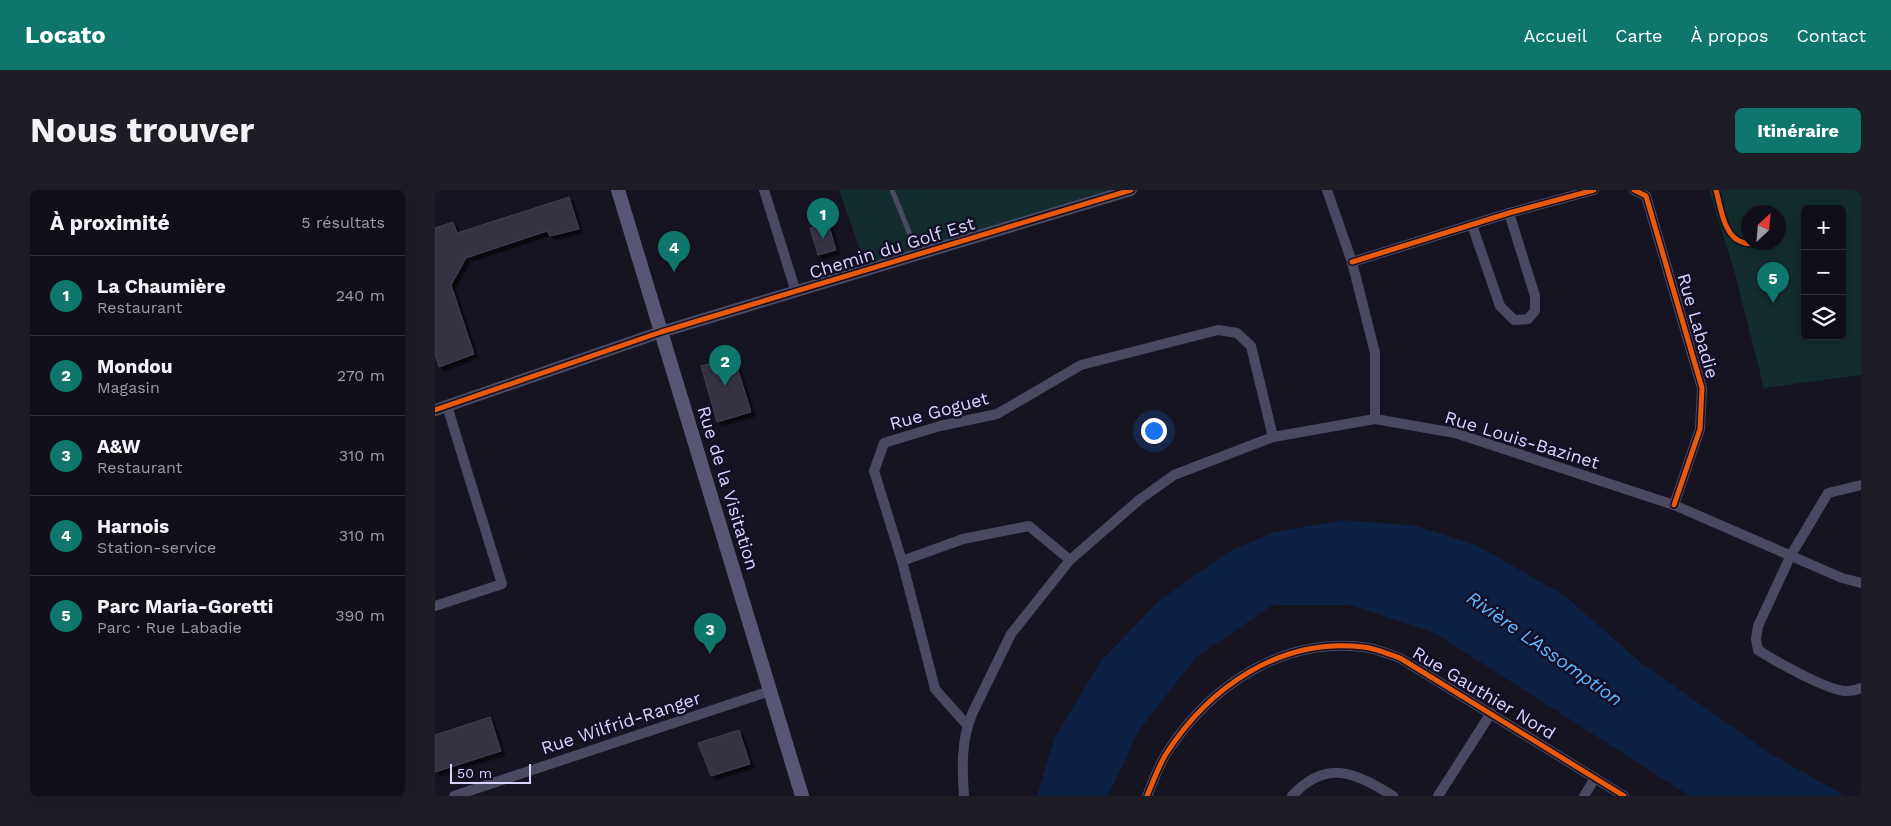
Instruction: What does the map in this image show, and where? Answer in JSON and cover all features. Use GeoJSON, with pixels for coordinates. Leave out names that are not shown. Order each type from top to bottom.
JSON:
{"type":"FeatureCollection","features":[{"type":"Feature","properties":{"kind":"main road","name":"Rue de la Visitation"},"geometry":{"type":"LineString","coordinates":[[618,190],[802,796]]}},
{"type":"Feature","properties":{"kind":"street"},"geometry":{"type":"LineString","coordinates":[[763,190],[796,292]]}},
{"type":"Feature","properties":{"kind":"street","name":"Chemin du Golf Est"},"geometry":{"type":"LineString","coordinates":[[441,408],[661,332],[1131,190]]}},
{"type":"Feature","properties":{"kind":"street"},"geometry":{"type":"LineString","coordinates":[[1327,190],[1351,262],[1375,354],[1375,419]]}},
{"type":"Feature","properties":{"kind":"street"},"geometry":{"type":"LineString","coordinates":[[1351,262],[1509,213],[1594,190]]}},
{"type":"Feature","properties":{"kind":"street","name":"Rue Labadie"},"geometry":{"type":"LineString","coordinates":[[1634,190],[1645,196],[1702,388],[1700,429],[1674,505]]}},
{"type":"Feature","properties":{"kind":"street"},"geometry":{"type":"LineString","coordinates":[[1473,225],[1500,306],[1514,320],[1528,319],[1535,311],[1535,296],[1509,213]]}},
{"type":"Feature","properties":{"kind":"street","name":"Rue Goguet"},"geometry":{"type":"LineString","coordinates":[[967,726],[935,688],[902,561],[874,471],[884,443],[940,426],[997,414],[1081,365],[1217,330],[1237,333],[1251,346],[1273,437]]}},
{"type":"Feature","properties":{"kind":"street"},"geometry":{"type":"LineString","coordinates":[[435,606],[502,584],[441,408]]}},
{"type":"Feature","properties":{"kind":"street","name":"Rue Louis-Bazinet"},"geometry":{"type":"LineString","coordinates":[[964,796],[961,760],[967,726],[1011,634],[1069,560],[1139,500],[1174,475],[1273,437],[1375,419],[1455,433],[1674,505],[1842,578],[1861,584]]}},
{"type":"Feature","properties":{"kind":"street"},"geometry":{"type":"LineString","coordinates":[[1861,485],[1829,493],[1791,555],[1758,626],[1756,639],[1758,650],[1832,688],[1846,691],[1861,688]]}},
{"type":"Feature","properties":{"kind":"street"},"geometry":{"type":"LineString","coordinates":[[902,561],[963,539],[1029,526],[1069,560]]}},
{"type":"Feature","properties":{"kind":"street","name":"Rue Gauthier Nord"},"geometry":{"type":"LineString","coordinates":[[1147,796],[1165,756],[1189,722],[1221,691],[1246,672],[1268,661],[1329,645],[1365,647],[1399,658],[1624,796]]}},
{"type":"Feature","properties":{"kind":"street","name":"Rue Wilfrid-Ranger"},"geometry":{"type":"LineString","coordinates":[[453,796],[770,691]]}},
{"type":"Feature","properties":{"kind":"street"},"geometry":{"type":"LineString","coordinates":[[1437,796],[1491,713]]}},
{"type":"Feature","properties":{"kind":"street"},"geometry":{"type":"LineString","coordinates":[[1292,796],[1303,784],[1329,774],[1345,772],[1364,778],[1393,796]]}},
{"type":"Feature","properties":{"kind":"street"},"geometry":{"type":"LineString","coordinates":[[1584,796],[1595,778]]}},
{"type":"Feature","properties":{"kind":"lane"},"geometry":{"type":"LineString","coordinates":[[892,190],[919,254]]}},
{"type":"Feature","properties":{"kind":"green space"},"geometry":{"type":"Polygon","coordinates":[[[839,190],[1140,190],[867,270],[839,190]]]}},
{"type":"Feature","properties":{"kind":"green space"},"geometry":{"type":"Polygon","coordinates":[[[1709,190],[1861,190],[1861,375],[1764,388],[1734,270],[1709,190]]]}},
{"type":"Feature","properties":{"kind":"water","name":"Rivière L'Assomption"},"geometry":{"type":"Polygon","coordinates":[[[1343,520],[1416,526],[1476,545],[1564,595],[1640,662],[1769,753],[1845,796],[1690,796],[1435,633],[1351,605],[1273,605],[1196,657],[1139,730],[1108,796],[1037,796],[1055,737],[1101,661],[1160,600],[1230,551],[1274,532],[1343,520]]]}},
{"type":"Feature","properties":{"kind":"building"},"geometry":{"type":"Polygon","coordinates":[[[569,197],[579,229],[550,236],[547,231],[466,258],[451,285],[474,354],[439,367],[435,354],[435,228],[453,222],[457,233],[569,197]]]}},
{"type":"Feature","properties":{"kind":"building"},"geometry":{"type":"Polygon","coordinates":[[[828,223],[836,250],[818,255],[810,228],[828,223]]]}},
{"type":"Feature","properties":{"kind":"building"},"geometry":{"type":"Polygon","coordinates":[[[734,357],[751,412],[717,422],[701,366],[734,357]]]}},
{"type":"Feature","properties":{"kind":"building"},"geometry":{"type":"Polygon","coordinates":[[[490,717],[501,751],[435,772],[435,735],[490,717]]]}},
{"type":"Feature","properties":{"kind":"building"},"geometry":{"type":"Polygon","coordinates":[[[739,730],[750,764],[711,776],[698,743],[739,730]]]}},
{"type":"Feature","properties":{"kind":"cycle path"},"geometry":{"type":"LineString","coordinates":[[435,410],[661,332],[1131,190]]}},
{"type":"Feature","properties":{"kind":"cycle path"},"geometry":{"type":"LineString","coordinates":[[1352,262],[1509,213],[1594,190]]}},
{"type":"Feature","properties":{"kind":"cycle path"},"geometry":{"type":"LineString","coordinates":[[1634,190],[1646,196],[1702,388],[1700,429],[1674,505]]}},
{"type":"Feature","properties":{"kind":"cycle path"},"geometry":{"type":"LineString","coordinates":[[1716,190],[1728,230],[1741,242]]}},
{"type":"Feature","properties":{"kind":"cycle path"},"geometry":{"type":"LineString","coordinates":[[1147,796],[1163,759],[1183,730],[1203,708],[1226,688],[1250,672],[1276,659],[1304,650],[1333,646],[1363,647],[1400,658],[1624,796]]}},
{"type":"Feature","properties":{"kind":"place","name":"La Chaumière"},"geometry":{"type":"Point","coordinates":[823,239]}},
{"type":"Feature","properties":{"kind":"place","name":"Harnois"},"geometry":{"type":"Point","coordinates":[674,272]}},
{"type":"Feature","properties":{"kind":"place","name":"Parc Maria-Goretti"},"geometry":{"type":"Point","coordinates":[1773,303]}},
{"type":"Feature","properties":{"kind":"place","name":"Mondou"},"geometry":{"type":"Point","coordinates":[725,386]}},
{"type":"Feature","properties":{"kind":"place","name":"A&W"},"geometry":{"type":"Point","coordinates":[710,654]}}]}
